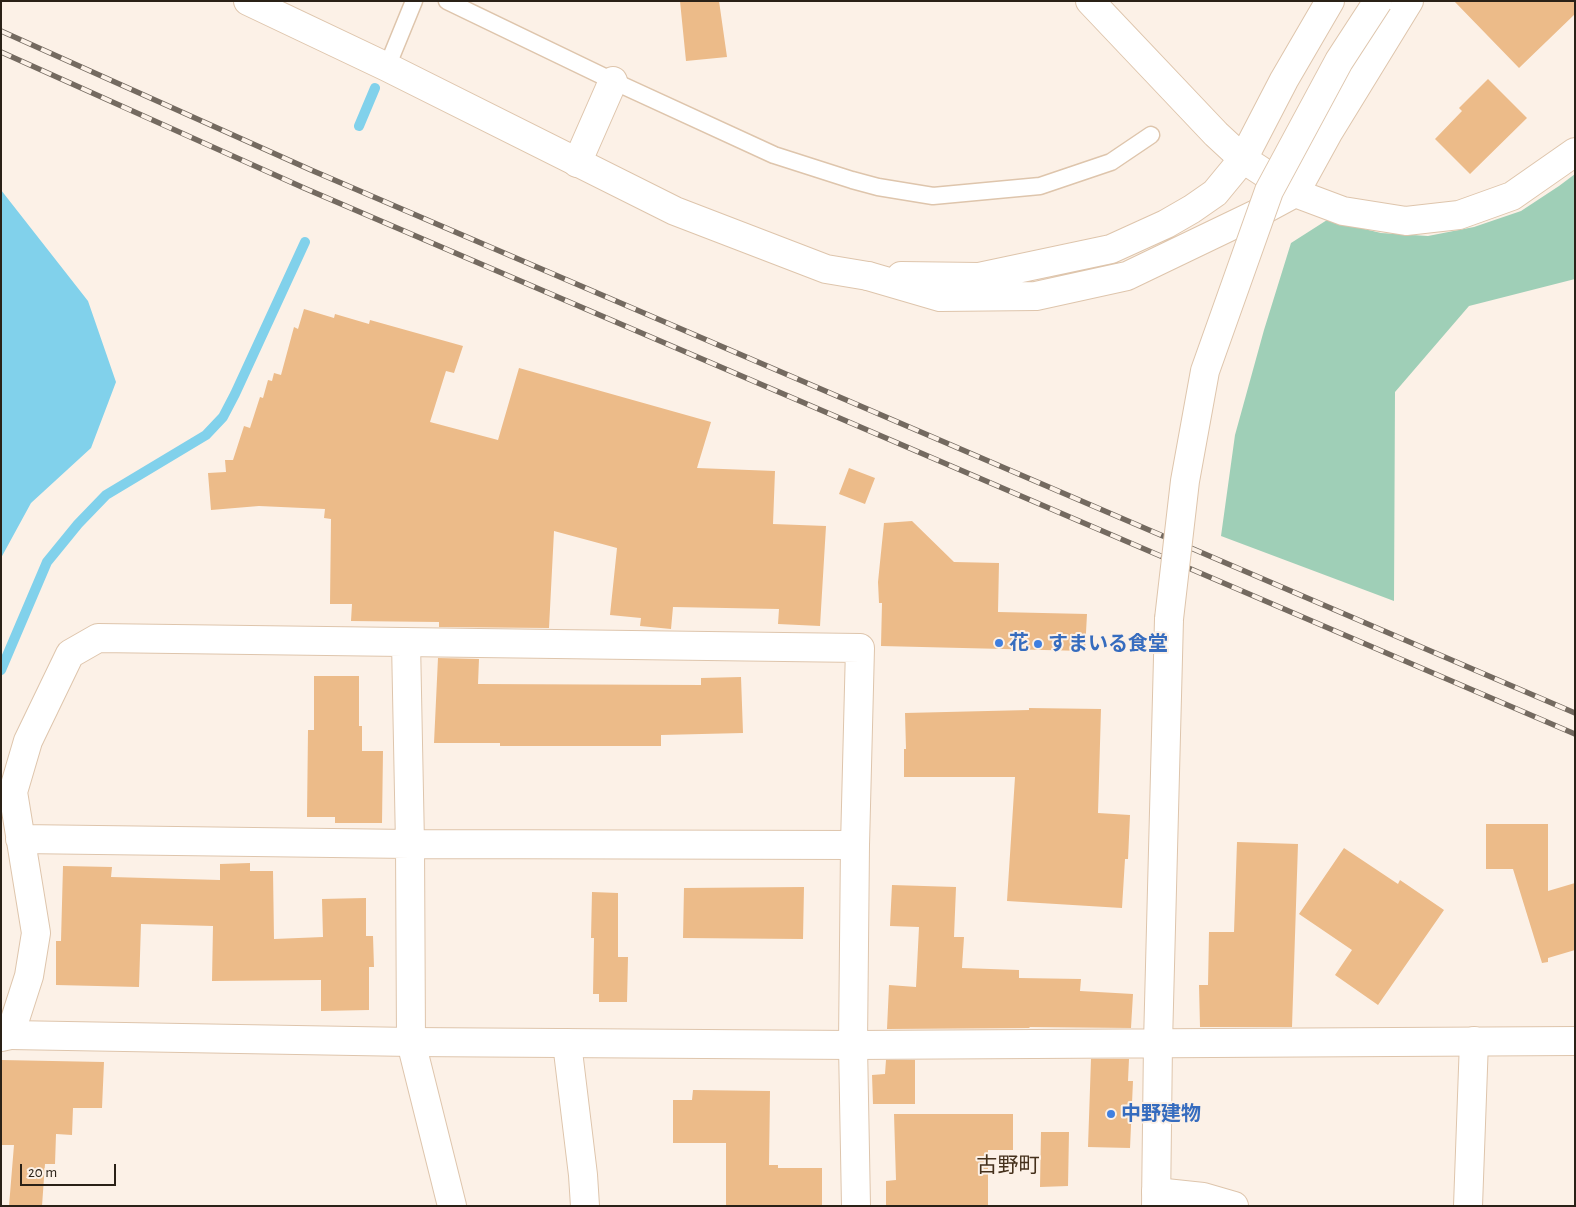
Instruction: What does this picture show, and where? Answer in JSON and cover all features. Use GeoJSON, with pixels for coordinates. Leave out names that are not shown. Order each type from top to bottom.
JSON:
{"type":"FeatureCollection","features":[{"type":"Feature","properties":{"kind":"street"},"geometry":{"type":"LineString","coordinates":[[248,1],[387,67],[674,211],[826,269],[868,276],[940,297],[1036,296],[1127,276],[1256,214],[1295,192],[1328,133],[1409,1]]}},
{"type":"Feature","properties":{"kind":"street"},"geometry":{"type":"LineString","coordinates":[[1090,1],[1216,134],[1243,159],[1295,192],[1343,211],[1406,221],[1459,215],[1512,196],[1575,152]]}},
{"type":"Feature","properties":{"kind":"street"},"geometry":{"type":"LineString","coordinates":[[868,276],[979,277],[1111,249],[1192,210],[1215,193],[1243,159],[1284,80],[1330,1]]}},
{"type":"Feature","properties":{"kind":"street"},"geometry":{"type":"LineString","coordinates":[[1234,1206],[1203,1197],[1156,1199],[1169,619],[1185,481],[1205,371],[1269,191],[1339,61],[1378,1]]}},
{"type":"Feature","properties":{"kind":"street"},"geometry":{"type":"LineString","coordinates":[[577,163],[613,81]]}},
{"type":"Feature","properties":{"kind":"street"},"geometry":{"type":"LineString","coordinates":[[856,1206],[853,1045],[855,845],[860,648],[98,638],[70,654],[28,741],[13,792],[36,933],[28,976],[5,1036],[411,1042],[853,1045],[1575,1041]]}},
{"type":"Feature","properties":{"kind":"street"},"geometry":{"type":"LineString","coordinates":[[406,642],[411,1042],[452,1206]]}},
{"type":"Feature","properties":{"kind":"street"},"geometry":{"type":"LineString","coordinates":[[20,839],[410,844],[855,845]]}},
{"type":"Feature","properties":{"kind":"street"},"geometry":{"type":"LineString","coordinates":[[1468,1206],[1474,1041]]}},
{"type":"Feature","properties":{"kind":"street"},"geometry":{"type":"LineString","coordinates":[[567,1043],[585,1206]]}},
{"type":"Feature","properties":{"kind":"lane"},"geometry":{"type":"LineString","coordinates":[[387,67],[414,1]]}},
{"type":"Feature","properties":{"kind":"lane"},"geometry":{"type":"LineString","coordinates":[[447,1],[613,81],[774,155],[878,187],[933,196],[1040,186],[1110,162],[1151,135]]}},
{"type":"Feature","properties":{"kind":"green space"},"geometry":{"type":"Polygon","coordinates":[[[1575,174],[1575,279],[1469,306],[1395,392],[1394,601],[1221,536],[1235,435],[1264,330],[1291,243],[1327,220],[1381,233],[1428,236],[1474,227],[1521,211],[1575,174]]]}},
{"type":"Feature","properties":{"kind":"water"},"geometry":{"type":"Polygon","coordinates":[[[1,190],[88,301],[116,382],[91,448],[31,503],[1,558],[1,190]]]}},
{"type":"Feature","properties":{"kind":"building"},"geometry":{"type":"Polygon","coordinates":[[[680,1],[719,1],[727,57],[686,61],[680,1]]]}},
{"type":"Feature","properties":{"kind":"building"},"geometry":{"type":"Polygon","coordinates":[[[1454,1],[1575,1],[1575,14],[1519,68],[1454,1]]]}},
{"type":"Feature","properties":{"kind":"building"},"geometry":{"type":"Polygon","coordinates":[[[1488,79],[1527,118],[1470,174],[1435,139],[1462,111],[1459,108],[1488,79]]]}},
{"type":"Feature","properties":{"kind":"building"},"geometry":{"type":"Polygon","coordinates":[[[304,309],[334,318],[335,314],[369,324],[370,320],[463,346],[454,373],[446,371],[430,422],[498,440],[519,368],[711,422],[697,468],[775,471],[773,524],[826,526],[820,626],[778,624],[779,609],[673,607],[671,629],[640,626],[641,618],[610,615],[617,548],[554,531],[549,628],[439,627],[439,622],[351,621],[352,604],[330,604],[331,519],[324,518],[325,509],[259,506],[211,510],[208,473],[226,472],[225,460],[233,460],[244,426],[250,428],[260,397],[263,398],[268,380],[272,381],[274,373],[281,375],[294,327],[298,329],[304,309]]]}},
{"type":"Feature","properties":{"kind":"building"},"geometry":{"type":"Polygon","coordinates":[[[849,468],[875,478],[865,504],[839,494],[849,468]]]}},
{"type":"Feature","properties":{"kind":"building"},"geometry":{"type":"Polygon","coordinates":[[[912,521],[954,562],[999,563],[998,612],[1087,614],[1085,651],[881,646],[882,603],[879,603],[878,582],[884,523],[912,521]]]}},
{"type":"Feature","properties":{"kind":"building"},"geometry":{"type":"Polygon","coordinates":[[[438,658],[479,659],[478,684],[701,685],[701,678],[741,677],[743,733],[661,735],[661,746],[500,746],[500,743],[434,743],[438,658]]]}},
{"type":"Feature","properties":{"kind":"building"},"geometry":{"type":"Polygon","coordinates":[[[314,676],[359,676],[359,726],[362,726],[362,751],[383,751],[382,823],[335,823],[335,817],[307,817],[308,730],[314,730],[314,676]]]}},
{"type":"Feature","properties":{"kind":"building"},"geometry":{"type":"Polygon","coordinates":[[[1029,708],[1101,709],[1098,813],[1130,815],[1128,859],[1125,859],[1122,908],[1007,901],[1015,777],[904,777],[904,749],[906,749],[905,713],[1029,710],[1029,708]]]}},
{"type":"Feature","properties":{"kind":"building"},"geometry":{"type":"Polygon","coordinates":[[[1486,824],[1548,824],[1548,891],[1575,883],[1575,950],[1548,958],[1548,962],[1542,963],[1513,869],[1486,869],[1486,824]]]}},
{"type":"Feature","properties":{"kind":"building"},"geometry":{"type":"Polygon","coordinates":[[[1237,842],[1298,844],[1292,1027],[1200,1027],[1199,985],[1208,985],[1209,932],[1234,932],[1237,842]]]}},
{"type":"Feature","properties":{"kind":"building"},"geometry":{"type":"Polygon","coordinates":[[[1344,848],[1398,884],[1400,880],[1444,910],[1378,1005],[1335,975],[1352,950],[1299,914],[1344,848]]]}},
{"type":"Feature","properties":{"kind":"building"},"geometry":{"type":"Polygon","coordinates":[[[250,863],[250,871],[273,871],[274,939],[323,937],[322,899],[366,898],[366,936],[373,936],[374,967],[369,967],[369,1010],[321,1011],[321,980],[212,981],[213,926],[141,924],[139,987],[56,985],[56,941],[61,941],[63,866],[112,867],[111,877],[220,880],[220,864],[250,863]]]}},
{"type":"Feature","properties":{"kind":"building"},"geometry":{"type":"Polygon","coordinates":[[[892,885],[956,887],[954,937],[964,937],[962,968],[1019,970],[1019,978],[1081,979],[1080,991],[1133,994],[1131,1028],[887,1029],[889,985],[916,987],[919,927],[890,926],[892,885]]]}},
{"type":"Feature","properties":{"kind":"building"},"geometry":{"type":"Polygon","coordinates":[[[804,887],[803,939],[683,938],[684,888],[804,887]]]}},
{"type":"Feature","properties":{"kind":"building"},"geometry":{"type":"Polygon","coordinates":[[[592,892],[618,893],[618,957],[628,957],[627,1002],[599,1002],[599,994],[593,994],[594,938],[591,938],[592,892]]]}},
{"type":"Feature","properties":{"kind":"building","name":"中野建物"},"geometry":{"type":"Polygon","coordinates":[[[1091,1059],[1129,1059],[1128,1081],[1133,1081],[1130,1148],[1088,1147],[1091,1059]]]}},
{"type":"Feature","properties":{"kind":"building"},"geometry":{"type":"Polygon","coordinates":[[[1,1060],[104,1062],[102,1108],[73,1108],[72,1135],[56,1134],[55,1164],[45,1164],[42,1206],[9,1206],[14,1145],[1,1145],[1,1060]]]}},
{"type":"Feature","properties":{"kind":"building"},"geometry":{"type":"Polygon","coordinates":[[[886,1060],[915,1060],[915,1104],[873,1104],[872,1075],[885,1074],[886,1060]]]}},
{"type":"Feature","properties":{"kind":"building"},"geometry":{"type":"Polygon","coordinates":[[[693,1090],[770,1091],[769,1165],[778,1165],[778,1168],[822,1168],[822,1206],[726,1206],[726,1143],[673,1143],[673,1100],[692,1100],[693,1090]]]}},
{"type":"Feature","properties":{"kind":"building"},"geometry":{"type":"Polygon","coordinates":[[[894,1114],[1013,1114],[1013,1150],[988,1150],[988,1206],[886,1206],[886,1181],[896,1180],[894,1114]]]}},
{"type":"Feature","properties":{"kind":"building"},"geometry":{"type":"Polygon","coordinates":[[[1041,1132],[1069,1132],[1068,1186],[1040,1187],[1041,1132]]]}},
{"type":"Feature","properties":{"kind":"waterway"},"geometry":{"type":"LineString","coordinates":[[359,126],[375,88]]}},
{"type":"Feature","properties":{"kind":"waterway"},"geometry":{"type":"LineString","coordinates":[[1,670],[47,562],[78,524],[106,495],[206,435],[223,417],[305,242]]}},
{"type":"Feature","properties":{"kind":"railway"},"geometry":{"type":"LineString","coordinates":[[1,31],[311,170],[1575,713]]}},
{"type":"Feature","properties":{"kind":"railway"},"geometry":{"type":"LineString","coordinates":[[1,52],[304,188],[1575,734]]}},
{"type":"Feature","properties":{"kind":"place","name":"花"},"geometry":{"type":"Point","coordinates":[999,643]}},
{"type":"Feature","properties":{"kind":"place","name":"すまいる食堂"},"geometry":{"type":"Point","coordinates":[1038,644]}},
{"type":"Feature","properties":{"kind":"place","name":"中野建物"},"geometry":{"type":"Point","coordinates":[1111,1114]}},
{"type":"Feature","properties":{"kind":"district","name":"古野町"},"geometry":{"type":"Point","coordinates":[1008,1166]}}]}
